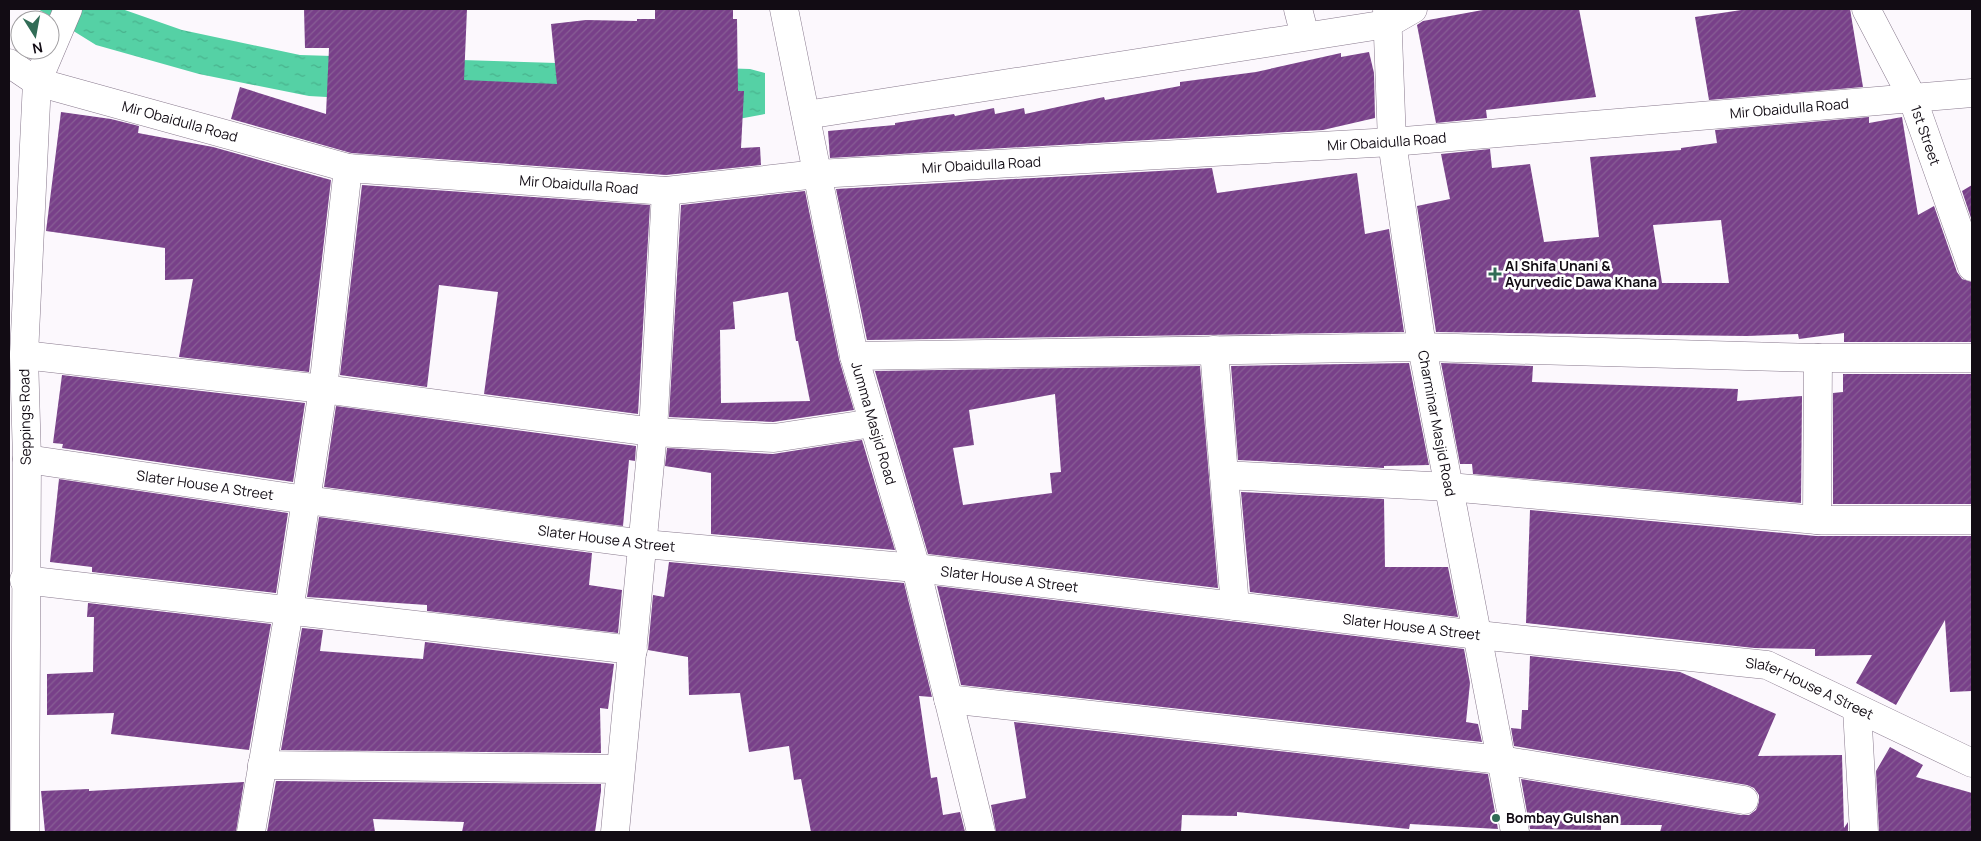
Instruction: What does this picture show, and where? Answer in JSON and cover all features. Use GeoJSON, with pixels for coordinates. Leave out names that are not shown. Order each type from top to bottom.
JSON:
{"type":"FeatureCollection","features":[{"type":"Feature","properties":{"kind":"street","name":"Seppings Road"},"geometry":{"type":"LineString","coordinates":[[25,832],[24,580],[17,527],[27,459],[24,355],[37,82],[68,9]]}},
{"type":"Feature","properties":{"kind":"street","name":"Jumma Masjid Road"},"geometry":{"type":"LineString","coordinates":[[784,9],[854,356],[916,568],[981,832]]}},
{"type":"Feature","properties":{"kind":"street"},"geometry":{"type":"LineString","coordinates":[[1298,9],[1305,36]]}},
{"type":"Feature","properties":{"kind":"street"},"geometry":{"type":"LineString","coordinates":[[806,115],[1305,36],[1413,9]]}},
{"type":"Feature","properties":{"kind":"street","name":"1st Street"},"geometry":{"type":"LineString","coordinates":[[1866,9],[1912,97],[1972,267]]}},
{"type":"Feature","properties":{"kind":"street","name":"Charminar Masjid Road"},"geometry":{"type":"LineString","coordinates":[[1387,16],[1392,142],[1422,348],[1515,832]]}},
{"type":"Feature","properties":{"kind":"street","name":"Mir Obaidulla Road"},"geometry":{"type":"LineString","coordinates":[[9,63],[37,82],[348,168],[666,191],[817,174],[1392,142],[1972,92]]}},
{"type":"Feature","properties":{"kind":"street"},"geometry":{"type":"LineString","coordinates":[[251,832],[289,611],[323,389],[348,168]]}},
{"type":"Feature","properties":{"kind":"street"},"geometry":{"type":"LineString","coordinates":[[615,832],[644,544],[653,432],[666,191]]}},
{"type":"Feature","properties":{"kind":"street"},"geometry":{"type":"LineString","coordinates":[[854,356],[1422,348],[1818,358],[1972,358]]}},
{"type":"Feature","properties":{"kind":"street"},"geometry":{"type":"LineString","coordinates":[[1214,350],[1235,606]]}},
{"type":"Feature","properties":{"kind":"street"},"geometry":{"type":"LineString","coordinates":[[24,355],[323,389],[653,432],[774,438],[873,423]]}},
{"type":"Feature","properties":{"kind":"street"},"geometry":{"type":"LineString","coordinates":[[1817,520],[1818,358]]}},
{"type":"Feature","properties":{"kind":"street","name":"Slater House A Street"},"geometry":{"type":"LineString","coordinates":[[27,459],[306,500],[644,544],[916,568],[1478,635],[1767,665],[1972,763]]}},
{"type":"Feature","properties":{"kind":"street"},"geometry":{"type":"LineString","coordinates":[[1224,475],[1449,487],[1817,520],[1972,520]]}},
{"type":"Feature","properties":{"kind":"street"},"geometry":{"type":"LineString","coordinates":[[24,580],[633,650]]}},
{"type":"Feature","properties":{"kind":"street"},"geometry":{"type":"LineString","coordinates":[[948,699],[1501,760],[1744,800]]}},
{"type":"Feature","properties":{"kind":"street"},"geometry":{"type":"LineString","coordinates":[[1858,709],[1864,832]]}},
{"type":"Feature","properties":{"kind":"street"},"geometry":{"type":"LineString","coordinates":[[262,765],[620,769]]}},
{"type":"Feature","properties":{"kind":"water"},"geometry":{"type":"Polygon","coordinates":[[[38,9],[122,9],[182,30],[300,55],[750,69],[765,73],[765,114],[733,120],[309,96],[199,74],[96,45],[60,23],[60,10],[38,9]]]}},
{"type":"Feature","properties":{"kind":"building"},"geometry":{"type":"Polygon","coordinates":[[[304,9],[467,9],[464,80],[557,84],[551,24],[586,20],[637,21],[637,19],[655,19],[655,9],[733,9],[733,19],[737,19],[738,91],[744,91],[741,148],[760,147],[761,165],[666,175],[351,153],[231,119],[240,87],[326,114],[329,48],[305,48],[304,9]]]}},
{"type":"Feature","properties":{"kind":"building"},"geometry":{"type":"Polygon","coordinates":[[[1488,9],[1579,9],[1596,97],[1486,110],[1487,118],[1436,123],[1417,25],[1423,21],[1488,9]]]}},
{"type":"Feature","properties":{"kind":"building"},"geometry":{"type":"Polygon","coordinates":[[[1748,9],[1850,9],[1863,87],[1709,100],[1695,17],[1748,9]]]}},
{"type":"Feature","properties":{"kind":"building"},"geometry":{"type":"Polygon","coordinates":[[[1369,52],[1374,73],[1375,118],[1323,130],[830,158],[828,131],[895,125],[895,123],[954,114],[955,116],[994,108],[995,114],[1024,108],[1025,114],[1104,97],[1105,100],[1180,86],[1180,82],[1256,72],[1341,53],[1341,57],[1369,52]]]}},
{"type":"Feature","properties":{"kind":"building"},"geometry":{"type":"Polygon","coordinates":[[[61,112],[111,119],[139,126],[138,133],[213,147],[331,180],[309,372],[179,357],[193,279],[165,280],[165,248],[46,231],[61,112]]]}},
{"type":"Feature","properties":{"kind":"building"},"geometry":{"type":"Polygon","coordinates":[[[1869,117],[1869,123],[1902,117],[1918,215],[1934,206],[1957,272],[1962,279],[1972,282],[1972,342],[1844,342],[1844,333],[1799,339],[1798,334],[1747,336],[1436,332],[1417,206],[1450,199],[1441,154],[1490,149],[1492,168],[1530,164],[1544,242],[1599,237],[1590,157],[1681,150],[1681,148],[1717,143],[1715,130],[1869,117]],[[1721,220],[1653,225],[1662,283],[1729,283],[1721,220]]]}},
{"type":"Feature","properties":{"kind":"building"},"geometry":{"type":"Polygon","coordinates":[[[1212,168],[1217,193],[1357,173],[1365,234],[1389,229],[1404,332],[867,340],[836,189],[1212,168]]]}},
{"type":"Feature","properties":{"kind":"building"},"geometry":{"type":"Polygon","coordinates":[[[362,185],[650,205],[638,414],[484,394],[498,292],[439,285],[427,387],[340,375],[362,185]]]}},
{"type":"Feature","properties":{"kind":"building"},"geometry":{"type":"Polygon","coordinates":[[[1972,185],[1972,221],[1962,191],[1972,185]]]}},
{"type":"Feature","properties":{"kind":"building"},"geometry":{"type":"Polygon","coordinates":[[[805,191],[839,359],[854,410],[773,422],[669,417],[681,205],[805,191]],[[788,292],[733,302],[735,329],[720,330],[721,403],[810,401],[798,341],[796,341],[788,292]]]}},
{"type":"Feature","properties":{"kind":"building"},"geometry":{"type":"Polygon","coordinates":[[[1409,363],[1429,465],[1384,466],[1384,468],[1238,460],[1231,366],[1409,363]]]}},
{"type":"Feature","properties":{"kind":"building"},"geometry":{"type":"Polygon","coordinates":[[[1441,363],[1533,366],[1532,382],[1738,389],[1737,401],[1802,396],[1801,503],[1473,474],[1472,464],[1460,464],[1441,363]]]}},
{"type":"Feature","properties":{"kind":"building"},"geometry":{"type":"Polygon","coordinates":[[[1200,366],[1218,588],[928,554],[875,371],[1200,366]],[[1055,394],[969,410],[974,445],[953,448],[963,505],[1052,493],[1050,473],[1061,472],[1055,394]]]}},
{"type":"Feature","properties":{"kind":"building"},"geometry":{"type":"Polygon","coordinates":[[[1843,374],[1972,374],[1972,504],[1833,504],[1833,393],[1843,392],[1843,374]]]}},
{"type":"Feature","properties":{"kind":"building"},"geometry":{"type":"Polygon","coordinates":[[[62,375],[305,403],[293,482],[62,448],[63,444],[53,443],[62,375]]]}},
{"type":"Feature","properties":{"kind":"building"},"geometry":{"type":"Polygon","coordinates":[[[336,406],[636,446],[635,461],[629,460],[623,526],[324,487],[336,406]]]}},
{"type":"Feature","properties":{"kind":"building"},"geometry":{"type":"Polygon","coordinates":[[[862,440],[895,550],[711,534],[711,473],[665,466],[667,448],[773,454],[862,440]]]}},
{"type":"Feature","properties":{"kind":"building"},"geometry":{"type":"Polygon","coordinates":[[[59,479],[288,513],[276,593],[92,572],[92,567],[50,562],[59,479]]]}},
{"type":"Feature","properties":{"kind":"building"},"geometry":{"type":"Polygon","coordinates":[[[1241,492],[1384,499],[1385,567],[1448,567],[1458,617],[1250,592],[1241,492]]]}},
{"type":"Feature","properties":{"kind":"building"},"geometry":{"type":"Polygon","coordinates":[[[1530,510],[1816,536],[1972,536],[1972,691],[1950,692],[1945,620],[1896,705],[1856,683],[1872,655],[1815,656],[1815,649],[1754,648],[1526,623],[1530,510]]]}},
{"type":"Feature","properties":{"kind":"building"},"geometry":{"type":"Polygon","coordinates":[[[319,517],[592,553],[589,585],[622,590],[618,633],[427,611],[427,605],[307,597],[319,517]]]}},
{"type":"Feature","properties":{"kind":"building"},"geometry":{"type":"Polygon","coordinates":[[[669,562],[904,583],[932,697],[919,696],[931,778],[937,777],[943,815],[960,812],[965,832],[811,832],[801,779],[794,780],[789,746],[749,752],[740,693],[689,695],[688,657],[648,650],[653,595],[664,597],[669,562]]]}},
{"type":"Feature","properties":{"kind":"building"},"geometry":{"type":"Polygon","coordinates":[[[937,586],[1464,649],[1470,683],[1466,722],[1478,724],[1482,742],[961,685],[937,586]]]}},
{"type":"Feature","properties":{"kind":"building"},"geometry":{"type":"Polygon","coordinates":[[[88,603],[271,624],[249,750],[111,734],[114,713],[47,715],[47,674],[93,672],[94,617],[87,617],[88,603]]]}},
{"type":"Feature","properties":{"kind":"building"},"geometry":{"type":"Polygon","coordinates":[[[302,628],[323,630],[320,651],[423,659],[425,642],[614,664],[608,709],[600,708],[601,753],[281,750],[302,628]]]}},
{"type":"Feature","properties":{"kind":"building"},"geometry":{"type":"Polygon","coordinates":[[[1530,656],[1680,672],[1776,714],[1758,756],[1842,755],[1844,828],[1848,822],[1848,832],[1660,832],[1662,825],[1601,825],[1601,830],[1530,829],[1521,779],[1741,815],[1749,815],[1756,810],[1759,795],[1754,788],[1747,785],[1514,746],[1511,728],[1521,729],[1522,710],[1528,710],[1530,656]]]}},
{"type":"Feature","properties":{"kind":"building"},"geometry":{"type":"Polygon","coordinates":[[[1014,722],[1488,774],[1498,829],[1410,824],[1409,829],[1237,812],[1237,816],[1182,815],[1181,832],[996,832],[991,805],[1026,798],[1014,722]]]}},
{"type":"Feature","properties":{"kind":"building"},"geometry":{"type":"Polygon","coordinates":[[[1890,747],[1923,765],[1916,777],[1972,793],[1972,832],[1879,832],[1876,771],[1890,747]]]}},
{"type":"Feature","properties":{"kind":"building"},"geometry":{"type":"Polygon","coordinates":[[[276,781],[601,784],[601,791],[595,832],[462,832],[464,822],[373,819],[375,832],[267,832],[276,781]]]}},
{"type":"Feature","properties":{"kind":"building"},"geometry":{"type":"Polygon","coordinates":[[[244,782],[236,832],[45,832],[41,791],[89,789],[89,791],[244,782]]]}},
{"type":"Feature","properties":{"kind":"place","name":"Al Shifa Unani & Ayurvedic Dawa Khana"},"geometry":{"type":"Point","coordinates":[1495,274]}},
{"type":"Feature","properties":{"kind":"place","name":"Bombay Gulshan"},"geometry":{"type":"Point","coordinates":[1496,818]}}]}
